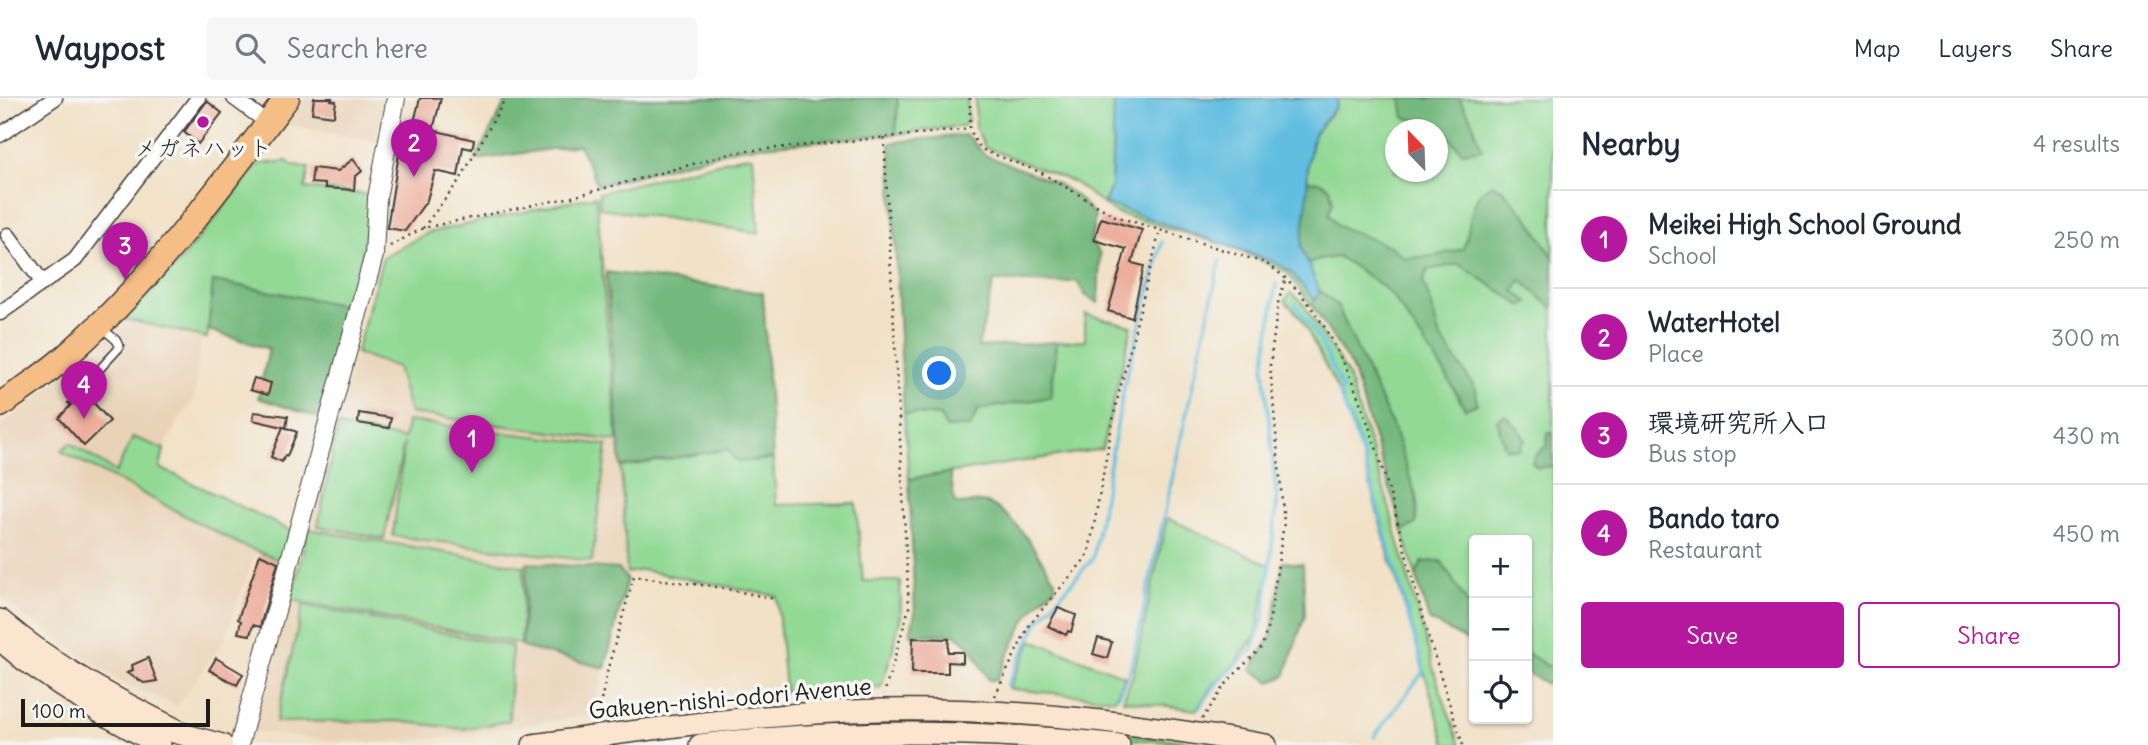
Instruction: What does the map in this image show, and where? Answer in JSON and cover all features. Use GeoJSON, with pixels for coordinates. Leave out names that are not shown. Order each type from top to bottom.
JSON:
{"type":"FeatureCollection","features":[{"type":"Feature","properties":{"kind":"highway"},"geometry":{"type":"LineString","coordinates":[[0,405],[56,365],[145,277],[287,98]]}},
{"type":"Feature","properties":{"kind":"main road"},"geometry":{"type":"LineString","coordinates":[[0,620],[56,664],[90,686],[181,733]]}},
{"type":"Feature","properties":{"kind":"main road"},"geometry":{"type":"LineString","coordinates":[[0,640],[100,712],[160,745]]}},
{"type":"Feature","properties":{"kind":"main road"},"geometry":{"type":"LineString","coordinates":[[0,659],[71,708],[107,728],[150,745]]}},
{"type":"Feature","properties":{"kind":"main road"},"geometry":{"type":"LineString","coordinates":[[80,697],[157,728],[222,745]]}},
{"type":"Feature","properties":{"kind":"main road","name":"Gakuen-nishi-odori Avenue"},"geometry":{"type":"LineString","coordinates":[[533,745],[594,734],[758,717],[884,710],[990,712],[1108,721],[1266,745]]}},
{"type":"Feature","properties":{"kind":"main road","name":"Gakuen-nishi-odori Avenue"},"geometry":{"type":"LineString","coordinates":[[700,745],[831,733],[882,739],[984,734],[1119,745]]}},
{"type":"Feature","properties":{"kind":"street"},"geometry":{"type":"LineString","coordinates":[[0,135],[55,98]]}},
{"type":"Feature","properties":{"kind":"street"},"geometry":{"type":"LineString","coordinates":[[0,313],[75,260],[198,98]]}},
{"type":"Feature","properties":{"kind":"street"},"geometry":{"type":"LineString","coordinates":[[234,98],[268,123]]}},
{"type":"Feature","properties":{"kind":"street"},"geometry":{"type":"LineString","coordinates":[[239,745],[374,255],[377,198],[396,98]]}},
{"type":"Feature","properties":{"kind":"street"},"geometry":{"type":"LineString","coordinates":[[8,235],[43,283]]}},
{"type":"Feature","properties":{"kind":"lane"},"geometry":{"type":"LineString","coordinates":[[56,365],[85,385],[120,347],[99,325]]}},
{"type":"Feature","properties":{"kind":"path"},"geometry":{"type":"LineString","coordinates":[[423,228],[461,178],[506,98]]}},
{"type":"Feature","properties":{"kind":"path"},"geometry":{"type":"LineString","coordinates":[[970,98],[970,129],[976,143],[985,151],[1040,172],[1115,216],[1265,263],[1286,277],[1323,325],[1353,379],[1391,501],[1437,669],[1463,745]]}},
{"type":"Feature","properties":{"kind":"path"},"geometry":{"type":"LineString","coordinates":[[374,255],[423,228],[572,197],[737,152],[970,129]]}},
{"type":"Feature","properties":{"kind":"path"},"geometry":{"type":"LineString","coordinates":[[884,138],[909,608],[884,694],[884,710]]}},
{"type":"Feature","properties":{"kind":"path"},"geometry":{"type":"LineString","coordinates":[[990,712],[1001,681],[1029,625],[1086,559],[1089,552],[1115,409],[1160,230]]}},
{"type":"Feature","properties":{"kind":"path"},"geometry":{"type":"LineString","coordinates":[[1196,733],[1202,718],[1229,680],[1262,647],[1270,618],[1284,523],[1270,365],[1278,303],[1286,277]]}},
{"type":"Feature","properties":{"kind":"path"},"geometry":{"type":"LineString","coordinates":[[594,734],[608,668],[634,576],[717,587],[775,599]]}},
{"type":"Feature","properties":{"kind":"shaded area"},"geometry":{"type":"Polygon","coordinates":[[[306,98],[390,98],[381,142],[285,125],[306,98]]]}},
{"type":"Feature","properties":{"kind":"shaded area"},"geometry":{"type":"Polygon","coordinates":[[[599,193],[622,479],[627,579],[618,569],[523,647],[605,668],[594,714],[451,737],[387,742],[330,741],[251,731],[288,601],[521,643],[524,566],[308,529],[381,255],[427,230],[599,193]]]}},
{"type":"Feature","properties":{"kind":"shaded area"},"geometry":{"type":"Polygon","coordinates":[[[125,319],[201,338],[194,400],[180,417],[164,449],[133,437],[116,472],[71,443],[61,451],[256,551],[224,640],[177,706],[119,681],[21,614],[0,594],[0,426],[59,379],[125,319]]]}},
{"type":"Feature","properties":{"kind":"green space"},"geometry":{"type":"Polygon","coordinates":[[[508,98],[898,98],[896,134],[739,148],[598,186],[579,145],[475,160],[508,98]]]}},
{"type":"Feature","properties":{"kind":"green space"},"geometry":{"type":"Polygon","coordinates":[[[898,98],[967,98],[968,121],[963,126],[896,134],[898,98]]]}},
{"type":"Feature","properties":{"kind":"green space"},"geometry":{"type":"Polygon","coordinates":[[[975,98],[1553,98],[1553,687],[1532,676],[1532,535],[1469,535],[1469,641],[1429,620],[1372,426],[1352,368],[1336,339],[1287,272],[1229,246],[1116,213],[1073,182],[985,147],[976,129],[975,98]]]}},
{"type":"Feature","properties":{"kind":"green space"},"geometry":{"type":"Polygon","coordinates":[[[1401,98],[1459,98],[1471,119],[1482,149],[1462,152],[1448,136],[1448,119],[1404,118],[1401,98]]]}},
{"type":"Feature","properties":{"kind":"green space"},"geometry":{"type":"Polygon","coordinates":[[[966,135],[985,155],[1056,183],[1075,195],[1095,215],[1091,241],[1100,254],[1098,303],[1085,295],[1077,281],[994,281],[978,347],[1057,342],[1051,397],[978,410],[970,427],[946,428],[940,416],[904,413],[890,144],[966,135]]]}},
{"type":"Feature","properties":{"kind":"green space"},"geometry":{"type":"Polygon","coordinates":[[[753,156],[759,233],[600,208],[599,193],[753,156]]]}},
{"type":"Feature","properties":{"kind":"green space"},"geometry":{"type":"Polygon","coordinates":[[[287,161],[293,166],[309,168],[305,188],[373,195],[353,307],[214,281],[207,338],[125,319],[170,273],[259,164],[287,161]]]}},
{"type":"Feature","properties":{"kind":"green space"},"geometry":{"type":"Polygon","coordinates":[[[1307,181],[1321,182],[1330,188],[1333,202],[1329,213],[1338,226],[1392,247],[1404,258],[1434,256],[1463,249],[1474,205],[1491,184],[1502,189],[1529,219],[1553,257],[1553,309],[1521,280],[1514,291],[1528,302],[1522,306],[1459,264],[1428,270],[1423,282],[1439,335],[1476,389],[1477,404],[1465,409],[1446,375],[1393,297],[1381,285],[1339,257],[1308,264],[1301,247],[1307,181]]]}},
{"type":"Feature","properties":{"kind":"green space"},"geometry":{"type":"Polygon","coordinates":[[[596,196],[617,441],[410,413],[397,367],[356,353],[383,257],[428,233],[596,196]]]}},
{"type":"Feature","properties":{"kind":"green space"},"geometry":{"type":"Polygon","coordinates":[[[606,272],[763,293],[773,459],[737,462],[728,449],[621,467],[606,272]]]}},
{"type":"Feature","properties":{"kind":"green space"},"geometry":{"type":"Polygon","coordinates":[[[213,281],[353,307],[323,419],[258,398],[269,349],[208,330],[213,281]]]}},
{"type":"Feature","properties":{"kind":"green space"},"geometry":{"type":"Polygon","coordinates":[[[1319,290],[1337,305],[1394,429],[1417,499],[1416,524],[1403,531],[1352,368],[1312,305],[1319,290]]]}},
{"type":"Feature","properties":{"kind":"green space"},"geometry":{"type":"Polygon","coordinates":[[[1290,293],[1300,299],[1347,373],[1386,496],[1436,678],[1460,745],[1446,745],[1355,430],[1301,318],[1285,301],[1290,293]]]}},
{"type":"Feature","properties":{"kind":"green space"},"geometry":{"type":"Polygon","coordinates":[[[1085,314],[1132,326],[1102,449],[909,479],[904,413],[940,416],[1051,397],[1057,342],[1085,340],[1085,314]]]}},
{"type":"Feature","properties":{"kind":"green space"},"geometry":{"type":"Polygon","coordinates":[[[1505,415],[1519,429],[1525,440],[1519,450],[1505,448],[1497,420],[1505,415]]]}},
{"type":"Feature","properties":{"kind":"green space"},"geometry":{"type":"Polygon","coordinates":[[[407,421],[607,445],[592,561],[393,536],[404,443],[384,539],[318,526],[338,426],[404,439],[407,421]]]}},
{"type":"Feature","properties":{"kind":"green space"},"geometry":{"type":"Polygon","coordinates":[[[1548,433],[1553,433],[1553,466],[1538,468],[1532,463],[1547,445],[1548,433]]]}},
{"type":"Feature","properties":{"kind":"green space"},"geometry":{"type":"Polygon","coordinates":[[[133,437],[164,449],[160,468],[294,532],[284,562],[241,545],[61,451],[70,443],[116,472],[133,437]]]}},
{"type":"Feature","properties":{"kind":"green space"},"geometry":{"type":"Polygon","coordinates":[[[728,449],[737,462],[773,459],[776,505],[856,503],[863,581],[900,581],[901,616],[881,687],[785,692],[777,596],[642,570],[627,573],[621,467],[728,449]]]}},
{"type":"Feature","properties":{"kind":"green space"},"geometry":{"type":"Polygon","coordinates":[[[950,473],[955,504],[982,502],[993,505],[1024,535],[1055,581],[1055,588],[1027,618],[996,681],[989,680],[970,646],[955,634],[910,635],[915,613],[909,479],[950,473]]]}},
{"type":"Feature","properties":{"kind":"green space"},"geometry":{"type":"Polygon","coordinates":[[[1167,518],[1270,565],[1256,635],[1234,665],[1213,685],[1196,710],[1123,700],[1133,675],[1167,518]]]}},
{"type":"Feature","properties":{"kind":"green space"},"geometry":{"type":"Polygon","coordinates":[[[308,529],[524,566],[521,644],[291,600],[308,529]]]}},
{"type":"Feature","properties":{"kind":"green space"},"geometry":{"type":"Polygon","coordinates":[[[1441,561],[1469,606],[1469,641],[1429,620],[1416,575],[1422,562],[1441,561]]]}},
{"type":"Feature","properties":{"kind":"green space"},"geometry":{"type":"Polygon","coordinates":[[[1283,562],[1303,564],[1305,615],[1285,676],[1271,682],[1251,670],[1271,636],[1283,562]]]}},
{"type":"Feature","properties":{"kind":"green space"},"geometry":{"type":"Polygon","coordinates":[[[527,563],[618,569],[627,579],[605,668],[522,647],[527,563]]]}},
{"type":"Feature","properties":{"kind":"green space"},"geometry":{"type":"Polygon","coordinates":[[[303,605],[512,646],[509,721],[463,729],[397,721],[276,722],[303,605]]]}},
{"type":"Feature","properties":{"kind":"green space"},"geometry":{"type":"Polygon","coordinates":[[[1032,640],[1125,676],[1115,699],[1009,689],[1032,640]]]}},
{"type":"Feature","properties":{"kind":"green space"},"geometry":{"type":"Polygon","coordinates":[[[1532,656],[1553,669],[1553,687],[1532,676],[1532,656]]]}},
{"type":"Feature","properties":{"kind":"green space"},"geometry":{"type":"Polygon","coordinates":[[[934,717],[979,723],[979,727],[759,732],[642,744],[627,743],[747,723],[934,717]]]}},
{"type":"Feature","properties":{"kind":"green space"},"geometry":{"type":"Polygon","coordinates":[[[996,721],[1187,741],[1187,744],[1082,735],[996,721]]]}},
{"type":"Feature","properties":{"kind":"water"},"geometry":{"type":"Polygon","coordinates":[[[1114,98],[1339,98],[1335,108],[1314,134],[1308,162],[1307,201],[1301,247],[1319,290],[1318,296],[1314,300],[1290,271],[1275,262],[1104,203],[1111,187],[1114,98]]]}},
{"type":"Feature","properties":{"kind":"building"},"geometry":{"type":"Polygon","coordinates":[[[314,98],[332,98],[331,100],[336,101],[334,116],[312,113],[314,98]]]}},
{"type":"Feature","properties":{"kind":"building"},"geometry":{"type":"Polygon","coordinates":[[[420,98],[441,98],[433,130],[474,140],[472,149],[463,147],[458,176],[435,171],[427,200],[405,231],[387,228],[400,147],[406,124],[413,126],[420,98]]]}},
{"type":"Feature","properties":{"kind":"building","name":"メガネハット"},"geometry":{"type":"Polygon","coordinates":[[[207,101],[222,113],[198,144],[184,132],[207,101]]]}},
{"type":"Feature","properties":{"kind":"building"},"geometry":{"type":"Polygon","coordinates":[[[353,159],[362,171],[355,177],[354,190],[325,188],[325,184],[311,183],[313,168],[338,171],[353,159]]]}},
{"type":"Feature","properties":{"kind":"building"},"geometry":{"type":"Polygon","coordinates":[[[1101,218],[1142,230],[1132,263],[1144,266],[1132,318],[1108,311],[1126,249],[1094,240],[1101,218]]]}},
{"type":"Feature","properties":{"kind":"building"},"geometry":{"type":"Polygon","coordinates":[[[254,378],[271,383],[268,395],[250,390],[254,378]]]}},
{"type":"Feature","properties":{"kind":"building"},"geometry":{"type":"Polygon","coordinates":[[[83,391],[110,421],[84,446],[59,418],[71,405],[68,403],[83,391]]]}},
{"type":"Feature","properties":{"kind":"building"},"geometry":{"type":"Polygon","coordinates":[[[254,412],[288,416],[286,428],[297,432],[282,462],[271,457],[283,427],[253,420],[254,412]]]}},
{"type":"Feature","properties":{"kind":"building"},"geometry":{"type":"Polygon","coordinates":[[[359,413],[391,418],[389,428],[358,423],[359,413]]]}},
{"type":"Feature","properties":{"kind":"building"},"geometry":{"type":"Polygon","coordinates":[[[260,554],[278,562],[260,627],[253,625],[250,635],[238,633],[241,621],[238,619],[260,554]]]}},
{"type":"Feature","properties":{"kind":"building"},"geometry":{"type":"Polygon","coordinates":[[[1058,608],[1076,615],[1071,632],[1068,631],[1066,635],[1048,626],[1058,608]]]}},
{"type":"Feature","properties":{"kind":"building"},"geometry":{"type":"Polygon","coordinates":[[[913,638],[949,639],[948,652],[963,652],[963,663],[948,662],[948,673],[912,673],[913,638]]]}},
{"type":"Feature","properties":{"kind":"building"},"geometry":{"type":"Polygon","coordinates":[[[1098,638],[1112,642],[1107,658],[1093,654],[1098,638]]]}},
{"type":"Feature","properties":{"kind":"building"},"geometry":{"type":"Polygon","coordinates":[[[148,658],[157,681],[144,683],[127,673],[133,670],[132,665],[148,658]]]}},
{"type":"Feature","properties":{"kind":"building"},"geometry":{"type":"Polygon","coordinates":[[[216,658],[243,674],[237,685],[209,670],[216,658]]]}},
{"type":"Feature","properties":{"kind":"waterway"},"geometry":{"type":"LineString","coordinates":[[1007,686],[1038,622],[1093,558],[1125,381],[1162,242]]}},
{"type":"Feature","properties":{"kind":"waterway"},"geometry":{"type":"LineString","coordinates":[[1118,696],[1130,671],[1220,261]]}},
{"type":"Feature","properties":{"kind":"waterway"},"geometry":{"type":"LineString","coordinates":[[1199,708],[1218,682],[1252,650],[1264,617],[1277,501],[1264,369],[1276,284]]}},
{"type":"Feature","properties":{"kind":"waterway"},"geometry":{"type":"LineString","coordinates":[[1295,303],[1320,340],[1343,390],[1339,392],[1364,459],[1424,671],[1374,737]]}},
{"type":"Feature","properties":{"kind":"place","name":"メガネハット"},"geometry":{"type":"Point","coordinates":[203,122]}},
{"type":"Feature","properties":{"kind":"place","name":"WaterHotel"},"geometry":{"type":"Point","coordinates":[414,177]}},
{"type":"Feature","properties":{"kind":"place","name":"環境研究所入口"},"geometry":{"type":"Point","coordinates":[125,280]}},
{"type":"Feature","properties":{"kind":"place","name":"Bando taro"},"geometry":{"type":"Point","coordinates":[84,419]}},
{"type":"Feature","properties":{"kind":"place","name":"Meikei High School Ground"},"geometry":{"type":"Point","coordinates":[472,473]}}]}
